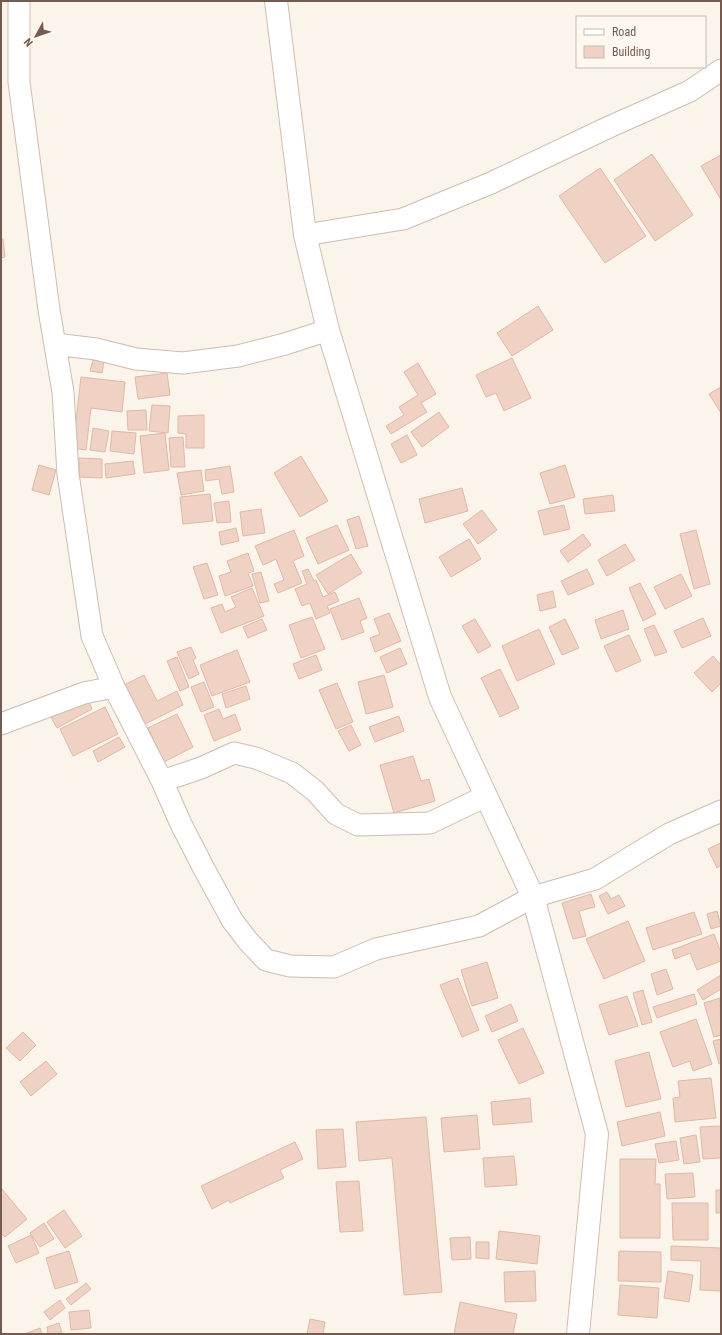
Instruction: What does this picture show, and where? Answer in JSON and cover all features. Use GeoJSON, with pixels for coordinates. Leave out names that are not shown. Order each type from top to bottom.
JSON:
{"type":"FeatureCollection","features":[{"type":"Feature","properties":{"kind":"main road"},"geometry":{"type":"LineString","coordinates":[[276,1],[305,234],[328,330],[440,697],[533,897],[597,1134],[578,1334]]}},
{"type":"Feature","properties":{"kind":"street"},"geometry":{"type":"LineString","coordinates":[[19,1],[19,82],[63,392],[68,474],[92,636],[114,687],[162,781],[181,824],[232,920],[248,941],[266,960],[290,966],[334,967],[376,948],[479,926],[533,897],[595,879],[669,834],[721,811]]}},
{"type":"Feature","properties":{"kind":"street"},"geometry":{"type":"LineString","coordinates":[[305,234],[403,219],[491,183],[609,127],[690,91],[721,70]]}},
{"type":"Feature","properties":{"kind":"street"},"geometry":{"type":"LineString","coordinates":[[55,344],[96,349],[136,359],[183,363],[238,356],[285,344],[328,330]]}},
{"type":"Feature","properties":{"kind":"street"},"geometry":{"type":"LineString","coordinates":[[1,724],[84,693],[114,687]]}},
{"type":"Feature","properties":{"kind":"street"},"geometry":{"type":"LineString","coordinates":[[162,781],[201,768],[234,753],[256,758],[292,773],[315,791],[336,814],[358,825],[430,823],[486,796]]}},
{"type":"Feature","properties":{"kind":"building"},"geometry":{"type":"Polygon","coordinates":[[[652,154],[693,215],[655,241],[614,180],[652,154]]]}},
{"type":"Feature","properties":{"kind":"building"},"geometry":{"type":"Polygon","coordinates":[[[721,155],[721,198],[720,198],[701,166],[721,155]]]}},
{"type":"Feature","properties":{"kind":"building"},"geometry":{"type":"Polygon","coordinates":[[[600,168],[646,236],[605,263],[559,196],[600,168]]]}},
{"type":"Feature","properties":{"kind":"building"},"geometry":{"type":"Polygon","coordinates":[[[1,239],[3,239],[5,257],[1,258],[1,239]]]}},
{"type":"Feature","properties":{"kind":"building"},"geometry":{"type":"Polygon","coordinates":[[[538,306],[553,330],[512,356],[497,333],[538,306]]]}},
{"type":"Feature","properties":{"kind":"building"},"geometry":{"type":"Polygon","coordinates":[[[512,358],[531,398],[504,411],[496,393],[486,397],[476,375],[512,358]]]}},
{"type":"Feature","properties":{"kind":"building"},"geometry":{"type":"Polygon","coordinates":[[[93,360],[104,362],[102,373],[90,371],[93,360]]]}},
{"type":"Feature","properties":{"kind":"building"},"geometry":{"type":"Polygon","coordinates":[[[418,363],[436,394],[421,403],[427,412],[391,434],[386,426],[404,415],[399,407],[418,395],[404,372],[418,363]]]}},
{"type":"Feature","properties":{"kind":"building"},"geometry":{"type":"Polygon","coordinates":[[[167,373],[170,395],[138,399],[135,377],[167,373]]]}},
{"type":"Feature","properties":{"kind":"building"},"geometry":{"type":"Polygon","coordinates":[[[81,377],[125,382],[122,412],[91,408],[86,450],[73,448],[81,377]]]}},
{"type":"Feature","properties":{"kind":"building"},"geometry":{"type":"Polygon","coordinates":[[[721,387],[721,413],[709,394],[721,387]]]}},
{"type":"Feature","properties":{"kind":"building"},"geometry":{"type":"Polygon","coordinates":[[[152,405],[170,406],[168,433],[149,431],[152,405]]]}},
{"type":"Feature","properties":{"kind":"building"},"geometry":{"type":"Polygon","coordinates":[[[146,410],[147,430],[128,430],[127,411],[146,410]]]}},
{"type":"Feature","properties":{"kind":"building"},"geometry":{"type":"Polygon","coordinates":[[[439,412],[449,427],[422,447],[411,432],[439,412]]]}},
{"type":"Feature","properties":{"kind":"building"},"geometry":{"type":"Polygon","coordinates":[[[204,415],[204,448],[186,448],[186,434],[178,433],[178,416],[204,415]]]}},
{"type":"Feature","properties":{"kind":"building"},"geometry":{"type":"Polygon","coordinates":[[[93,428],[109,431],[105,452],[90,450],[93,428]]]}},
{"type":"Feature","properties":{"kind":"building"},"geometry":{"type":"Polygon","coordinates":[[[112,431],[136,433],[134,454],[110,451],[112,431]]]}},
{"type":"Feature","properties":{"kind":"building"},"geometry":{"type":"Polygon","coordinates":[[[165,433],[169,470],[144,473],[140,436],[165,433]]]}},
{"type":"Feature","properties":{"kind":"building"},"geometry":{"type":"Polygon","coordinates":[[[407,435],[417,455],[401,463],[391,444],[407,435]]]}},
{"type":"Feature","properties":{"kind":"building"},"geometry":{"type":"Polygon","coordinates":[[[183,437],[185,467],[171,467],[169,438],[183,437]]]}},
{"type":"Feature","properties":{"kind":"building"},"geometry":{"type":"Polygon","coordinates":[[[301,456],[328,501],[300,517],[274,473],[301,456]]]}},
{"type":"Feature","properties":{"kind":"building"},"geometry":{"type":"Polygon","coordinates":[[[79,458],[102,459],[102,478],[79,477],[79,458]]]}},
{"type":"Feature","properties":{"kind":"building"},"geometry":{"type":"Polygon","coordinates":[[[133,461],[135,474],[106,478],[105,464],[133,461]]]}},
{"type":"Feature","properties":{"kind":"building"},"geometry":{"type":"Polygon","coordinates":[[[39,465],[56,470],[49,495],[32,490],[39,465]]]}},
{"type":"Feature","properties":{"kind":"building"},"geometry":{"type":"Polygon","coordinates":[[[565,465],[575,497],[550,504],[540,473],[565,465]]]}},
{"type":"Feature","properties":{"kind":"building"},"geometry":{"type":"Polygon","coordinates":[[[230,466],[234,492],[222,494],[219,479],[206,481],[205,470],[230,466]]]}},
{"type":"Feature","properties":{"kind":"building"},"geometry":{"type":"Polygon","coordinates":[[[201,470],[204,491],[181,495],[177,473],[201,470]]]}},
{"type":"Feature","properties":{"kind":"building"},"geometry":{"type":"Polygon","coordinates":[[[462,488],[468,511],[425,523],[419,499],[462,488]]]}},
{"type":"Feature","properties":{"kind":"building"},"geometry":{"type":"Polygon","coordinates":[[[210,494],[213,521],[183,524],[180,497],[210,494]]]}},
{"type":"Feature","properties":{"kind":"building"},"geometry":{"type":"Polygon","coordinates":[[[613,495],[615,511],[585,514],[583,499],[613,495]]]}},
{"type":"Feature","properties":{"kind":"building"},"geometry":{"type":"Polygon","coordinates":[[[229,501],[231,522],[217,523],[214,503],[229,501]]]}},
{"type":"Feature","properties":{"kind":"building"},"geometry":{"type":"Polygon","coordinates":[[[564,505],[570,529],[544,535],[538,511],[564,505]]]}},
{"type":"Feature","properties":{"kind":"building"},"geometry":{"type":"Polygon","coordinates":[[[261,509],[265,533],[243,536],[240,512],[261,509]]]}},
{"type":"Feature","properties":{"kind":"building"},"geometry":{"type":"Polygon","coordinates":[[[482,510],[497,530],[478,544],[463,524],[482,510]]]}},
{"type":"Feature","properties":{"kind":"building"},"geometry":{"type":"Polygon","coordinates":[[[359,516],[368,546],[356,549],[347,520],[359,516]]]}},
{"type":"Feature","properties":{"kind":"building"},"geometry":{"type":"Polygon","coordinates":[[[337,525],[349,550],[318,564],[306,538],[337,525]]]}},
{"type":"Feature","properties":{"kind":"building"},"geometry":{"type":"Polygon","coordinates":[[[236,528],[239,541],[221,545],[219,532],[236,528]]]}},
{"type":"Feature","properties":{"kind":"building"},"geometry":{"type":"Polygon","coordinates":[[[294,530],[304,556],[293,561],[302,583],[278,593],[274,584],[284,580],[276,559],[263,565],[255,546],[294,530]]]}},
{"type":"Feature","properties":{"kind":"building"},"geometry":{"type":"Polygon","coordinates":[[[696,530],[710,584],[694,589],[680,534],[696,530]]]}},
{"type":"Feature","properties":{"kind":"building"},"geometry":{"type":"Polygon","coordinates":[[[583,534],[591,545],[568,562],[560,551],[583,534]]]}},
{"type":"Feature","properties":{"kind":"building"},"geometry":{"type":"Polygon","coordinates":[[[469,539],[481,559],[451,577],[439,557],[469,539]]]}},
{"type":"Feature","properties":{"kind":"building"},"geometry":{"type":"Polygon","coordinates":[[[625,544],[635,560],[607,576],[598,560],[625,544]]]}},
{"type":"Feature","properties":{"kind":"building"},"geometry":{"type":"Polygon","coordinates":[[[248,553],[254,571],[248,573],[253,586],[225,596],[219,576],[231,572],[227,561],[248,553]]]}},
{"type":"Feature","properties":{"kind":"building"},"geometry":{"type":"Polygon","coordinates":[[[351,554],[362,573],[328,594],[316,575],[351,554]]]}},
{"type":"Feature","properties":{"kind":"building"},"geometry":{"type":"Polygon","coordinates":[[[207,563],[218,595],[204,599],[193,567],[207,563]]]}},
{"type":"Feature","properties":{"kind":"building"},"geometry":{"type":"Polygon","coordinates":[[[308,569],[314,581],[316,580],[323,597],[335,592],[339,601],[327,606],[330,613],[316,619],[310,603],[302,606],[295,589],[307,584],[302,571],[308,569]]]}},
{"type":"Feature","properties":{"kind":"building"},"geometry":{"type":"Polygon","coordinates":[[[587,569],[594,584],[568,595],[561,581],[587,569]]]}},
{"type":"Feature","properties":{"kind":"building"},"geometry":{"type":"Polygon","coordinates":[[[261,572],[269,601],[260,603],[252,574],[261,572]]]}},
{"type":"Feature","properties":{"kind":"building"},"geometry":{"type":"Polygon","coordinates":[[[681,574],[692,596],[665,609],[654,587],[681,574]]]}},
{"type":"Feature","properties":{"kind":"building"},"geometry":{"type":"Polygon","coordinates":[[[640,583],[656,614],[643,621],[629,588],[640,583]]]}},
{"type":"Feature","properties":{"kind":"building"},"geometry":{"type":"Polygon","coordinates":[[[252,588],[264,616],[221,633],[211,608],[222,604],[225,612],[236,607],[231,597],[252,588]]]}},
{"type":"Feature","properties":{"kind":"building"},"geometry":{"type":"Polygon","coordinates":[[[553,591],[556,607],[540,611],[537,595],[553,591]]]}},
{"type":"Feature","properties":{"kind":"building"},"geometry":{"type":"Polygon","coordinates":[[[359,598],[367,618],[360,621],[364,632],[342,640],[330,609],[359,598]]]}},
{"type":"Feature","properties":{"kind":"building"},"geometry":{"type":"Polygon","coordinates":[[[623,610],[629,629],[601,639],[595,620],[623,610]]]}},
{"type":"Feature","properties":{"kind":"building"},"geometry":{"type":"Polygon","coordinates":[[[389,613],[401,641],[375,652],[370,638],[380,634],[374,619],[389,613]]]}},
{"type":"Feature","properties":{"kind":"building"},"geometry":{"type":"Polygon","coordinates":[[[312,617],[325,649],[301,658],[289,625],[312,617]]]}},
{"type":"Feature","properties":{"kind":"building"},"geometry":{"type":"Polygon","coordinates":[[[703,618],[711,636],[682,648],[674,631],[703,618]]]}},
{"type":"Feature","properties":{"kind":"building"},"geometry":{"type":"Polygon","coordinates":[[[262,619],[267,630],[248,638],[243,627],[262,619]]]}},
{"type":"Feature","properties":{"kind":"building"},"geometry":{"type":"Polygon","coordinates":[[[475,619],[491,646],[478,653],[462,626],[475,619]]]}},
{"type":"Feature","properties":{"kind":"building"},"geometry":{"type":"Polygon","coordinates":[[[565,619],[579,648],[562,655],[549,627],[565,619]]]}},
{"type":"Feature","properties":{"kind":"building"},"geometry":{"type":"Polygon","coordinates":[[[654,625],[667,652],[655,656],[644,629],[654,625]]]}},
{"type":"Feature","properties":{"kind":"building"},"geometry":{"type":"Polygon","coordinates":[[[539,629],[555,664],[517,681],[502,646],[539,629]]]}},
{"type":"Feature","properties":{"kind":"building"},"geometry":{"type":"Polygon","coordinates":[[[629,635],[641,661],[616,672],[604,646],[629,635]]]}},
{"type":"Feature","properties":{"kind":"building"},"geometry":{"type":"Polygon","coordinates":[[[191,647],[196,658],[193,660],[199,674],[189,679],[177,652],[191,647]]]}},
{"type":"Feature","properties":{"kind":"building"},"geometry":{"type":"Polygon","coordinates":[[[400,648],[407,664],[387,673],[380,657],[400,648]]]}},
{"type":"Feature","properties":{"kind":"building"},"geometry":{"type":"Polygon","coordinates":[[[237,650],[250,682],[212,696],[200,665],[237,650]]]}},
{"type":"Feature","properties":{"kind":"building"},"geometry":{"type":"Polygon","coordinates":[[[316,655],[322,670],[299,679],[293,664],[316,655]]]}},
{"type":"Feature","properties":{"kind":"building"},"geometry":{"type":"Polygon","coordinates":[[[713,656],[721,665],[721,683],[712,692],[694,673],[713,656]]]}},
{"type":"Feature","properties":{"kind":"building"},"geometry":{"type":"Polygon","coordinates":[[[177,657],[189,687],[180,691],[167,661],[177,657]]]}},
{"type":"Feature","properties":{"kind":"building"},"geometry":{"type":"Polygon","coordinates":[[[500,669],[519,708],[500,717],[481,678],[500,669]]]}},
{"type":"Feature","properties":{"kind":"building"},"geometry":{"type":"Polygon","coordinates":[[[144,675],[157,701],[177,691],[183,705],[143,725],[124,685],[144,675]]]}},
{"type":"Feature","properties":{"kind":"building"},"geometry":{"type":"Polygon","coordinates":[[[384,675],[393,707],[366,714],[358,682],[384,675]]]}},
{"type":"Feature","properties":{"kind":"building"},"geometry":{"type":"Polygon","coordinates":[[[204,682],[214,707],[201,712],[191,687],[204,682]]]}},
{"type":"Feature","properties":{"kind":"building"},"geometry":{"type":"Polygon","coordinates":[[[337,683],[353,722],[336,729],[319,690],[337,683]]]}},
{"type":"Feature","properties":{"kind":"building"},"geometry":{"type":"Polygon","coordinates":[[[246,686],[250,699],[226,708],[222,694],[246,686]]]}},
{"type":"Feature","properties":{"kind":"building"},"geometry":{"type":"Polygon","coordinates":[[[87,698],[92,709],[57,728],[51,717],[87,698]]]}},
{"type":"Feature","properties":{"kind":"building"},"geometry":{"type":"Polygon","coordinates":[[[105,707],[118,734],[73,756],[60,729],[105,707]]]}},
{"type":"Feature","properties":{"kind":"building"},"geometry":{"type":"Polygon","coordinates":[[[219,709],[223,719],[235,714],[241,730],[214,741],[204,715],[219,709]]]}},
{"type":"Feature","properties":{"kind":"building"},"geometry":{"type":"Polygon","coordinates":[[[177,714],[193,747],[164,762],[148,728],[177,714]]]}},
{"type":"Feature","properties":{"kind":"building"},"geometry":{"type":"Polygon","coordinates":[[[399,716],[404,731],[375,742],[369,727],[399,716]]]}},
{"type":"Feature","properties":{"kind":"building"},"geometry":{"type":"Polygon","coordinates":[[[351,725],[361,745],[349,751],[338,731],[351,725]]]}},
{"type":"Feature","properties":{"kind":"building"},"geometry":{"type":"Polygon","coordinates":[[[119,737],[125,747],[98,762],[93,751],[119,737]]]}},
{"type":"Feature","properties":{"kind":"building"},"geometry":{"type":"Polygon","coordinates":[[[413,756],[421,781],[429,779],[435,801],[394,813],[380,765],[413,756]]]}},
{"type":"Feature","properties":{"kind":"building"},"geometry":{"type":"Polygon","coordinates":[[[721,843],[721,865],[717,868],[708,849],[721,843]]]}},
{"type":"Feature","properties":{"kind":"building"},"geometry":{"type":"Polygon","coordinates":[[[607,892],[611,899],[619,895],[625,906],[608,914],[599,896],[607,892]]]}},
{"type":"Feature","properties":{"kind":"building"},"geometry":{"type":"Polygon","coordinates":[[[591,894],[595,907],[579,911],[586,936],[573,939],[562,903],[591,894]]]}},
{"type":"Feature","properties":{"kind":"building"},"geometry":{"type":"Polygon","coordinates":[[[717,911],[721,926],[711,929],[707,914],[717,911]]]}},
{"type":"Feature","properties":{"kind":"building"},"geometry":{"type":"Polygon","coordinates":[[[694,912],[702,934],[653,950],[646,928],[694,912]]]}},
{"type":"Feature","properties":{"kind":"building"},"geometry":{"type":"Polygon","coordinates":[[[628,921],[645,961],[604,979],[586,939],[628,921]]]}},
{"type":"Feature","properties":{"kind":"building"},"geometry":{"type":"Polygon","coordinates":[[[714,934],[721,953],[721,961],[697,970],[690,953],[675,959],[672,950],[714,934]]]}},
{"type":"Feature","properties":{"kind":"building"},"geometry":{"type":"Polygon","coordinates":[[[487,962],[498,998],[472,1006],[461,970],[487,962]]]}},
{"type":"Feature","properties":{"kind":"building"},"geometry":{"type":"Polygon","coordinates":[[[666,969],[673,989],[657,995],[651,974],[666,969]]]}},
{"type":"Feature","properties":{"kind":"building"},"geometry":{"type":"Polygon","coordinates":[[[721,975],[721,989],[703,1000],[697,990],[721,975]]]}},
{"type":"Feature","properties":{"kind":"building"},"geometry":{"type":"Polygon","coordinates":[[[458,978],[479,1030],[462,1037],[440,985],[458,978]]]}},
{"type":"Feature","properties":{"kind":"building"},"geometry":{"type":"Polygon","coordinates":[[[643,990],[652,1022],[642,1025],[633,993],[643,990]]]}},
{"type":"Feature","properties":{"kind":"building"},"geometry":{"type":"Polygon","coordinates":[[[694,994],[697,1004],[657,1018],[653,1007],[694,994]]]}},
{"type":"Feature","properties":{"kind":"building"},"geometry":{"type":"Polygon","coordinates":[[[627,996],[638,1026],[609,1035],[599,1005],[627,996]]]}},
{"type":"Feature","properties":{"kind":"building"},"geometry":{"type":"Polygon","coordinates":[[[720,998],[721,1035],[714,1037],[704,1003],[720,998]]]}},
{"type":"Feature","properties":{"kind":"building"},"geometry":{"type":"Polygon","coordinates":[[[511,1004],[518,1021],[492,1032],[485,1016],[511,1004]]]}},
{"type":"Feature","properties":{"kind":"building"},"geometry":{"type":"Polygon","coordinates":[[[696,1019],[712,1064],[693,1071],[690,1061],[673,1067],[660,1032],[696,1019]]]}},
{"type":"Feature","properties":{"kind":"building"},"geometry":{"type":"Polygon","coordinates":[[[523,1028],[544,1073],[519,1084],[498,1040],[523,1028]]]}},
{"type":"Feature","properties":{"kind":"building"},"geometry":{"type":"Polygon","coordinates":[[[23,1032],[36,1045],[20,1061],[6,1048],[23,1032]]]}},
{"type":"Feature","properties":{"kind":"building"},"geometry":{"type":"Polygon","coordinates":[[[721,1039],[721,1063],[719,1064],[713,1041],[721,1039]]]}},
{"type":"Feature","properties":{"kind":"building"},"geometry":{"type":"Polygon","coordinates":[[[649,1052],[661,1099],[626,1107],[615,1061],[649,1052]]]}},
{"type":"Feature","properties":{"kind":"building"},"geometry":{"type":"Polygon","coordinates":[[[46,1061],[57,1074],[31,1096],[20,1082],[46,1061]]]}},
{"type":"Feature","properties":{"kind":"building"},"geometry":{"type":"Polygon","coordinates":[[[711,1078],[716,1118],[675,1122],[673,1098],[680,1097],[678,1081],[711,1078]]]}},
{"type":"Feature","properties":{"kind":"building"},"geometry":{"type":"Polygon","coordinates":[[[530,1098],[532,1122],[493,1125],[491,1102],[530,1098]]]}},
{"type":"Feature","properties":{"kind":"building"},"geometry":{"type":"Polygon","coordinates":[[[660,1112],[665,1136],[622,1146],[617,1122],[660,1112]]]}},
{"type":"Feature","properties":{"kind":"building"},"geometry":{"type":"Polygon","coordinates":[[[477,1115],[480,1149],[444,1152],[441,1118],[477,1115]]]}},
{"type":"Feature","properties":{"kind":"building"},"geometry":{"type":"Polygon","coordinates":[[[426,1117],[442,1292],[404,1295],[392,1158],[359,1161],[356,1122],[426,1117]]]}},
{"type":"Feature","properties":{"kind":"building"},"geometry":{"type":"Polygon","coordinates":[[[721,1126],[721,1158],[703,1159],[700,1127],[721,1126]]]}},
{"type":"Feature","properties":{"kind":"building"},"geometry":{"type":"Polygon","coordinates":[[[343,1129],[346,1167],[318,1169],[316,1130],[343,1129]]]}},
{"type":"Feature","properties":{"kind":"building"},"geometry":{"type":"Polygon","coordinates":[[[696,1135],[700,1162],[684,1164],[680,1138],[696,1135]]]}},
{"type":"Feature","properties":{"kind":"building"},"geometry":{"type":"Polygon","coordinates":[[[676,1141],[679,1160],[659,1163],[655,1144],[676,1141]]]}},
{"type":"Feature","properties":{"kind":"building"},"geometry":{"type":"Polygon","coordinates":[[[295,1142],[303,1159],[280,1170],[284,1178],[230,1203],[229,1200],[212,1209],[201,1186],[295,1142]]]}},
{"type":"Feature","properties":{"kind":"building"},"geometry":{"type":"Polygon","coordinates":[[[514,1156],[517,1185],[485,1187],[483,1158],[514,1156]]]}},
{"type":"Feature","properties":{"kind":"building"},"geometry":{"type":"Polygon","coordinates":[[[620,1159],[656,1159],[655,1184],[660,1184],[660,1238],[620,1238],[620,1159]]]}},
{"type":"Feature","properties":{"kind":"building"},"geometry":{"type":"Polygon","coordinates":[[[693,1173],[695,1197],[667,1199],[665,1174],[693,1173]]]}},
{"type":"Feature","properties":{"kind":"building"},"geometry":{"type":"Polygon","coordinates":[[[359,1181],[363,1231],[340,1232],[336,1182],[359,1181]]]}},
{"type":"Feature","properties":{"kind":"building"},"geometry":{"type":"Polygon","coordinates":[[[1,1188],[27,1219],[5,1237],[1,1233],[1,1188]]]}},
{"type":"Feature","properties":{"kind":"building"},"geometry":{"type":"Polygon","coordinates":[[[716,1190],[721,1190],[721,1213],[716,1213],[716,1190]]]}},
{"type":"Feature","properties":{"kind":"building"},"geometry":{"type":"Polygon","coordinates":[[[672,1203],[708,1203],[708,1240],[673,1240],[672,1203]]]}},
{"type":"Feature","properties":{"kind":"building"},"geometry":{"type":"Polygon","coordinates":[[[64,1210],[82,1236],[65,1248],[47,1222],[64,1210]]]}},
{"type":"Feature","properties":{"kind":"building"},"geometry":{"type":"Polygon","coordinates":[[[44,1223],[54,1239],[40,1247],[30,1233],[44,1223]]]}},
{"type":"Feature","properties":{"kind":"building"},"geometry":{"type":"Polygon","coordinates":[[[499,1231],[540,1236],[537,1264],[496,1259],[499,1231]]]}},
{"type":"Feature","properties":{"kind":"building"},"geometry":{"type":"Polygon","coordinates":[[[31,1235],[39,1253],[16,1263],[8,1246],[31,1235]]]}},
{"type":"Feature","properties":{"kind":"building"},"geometry":{"type":"Polygon","coordinates":[[[470,1237],[471,1259],[452,1260],[450,1238],[470,1237]]]}},
{"type":"Feature","properties":{"kind":"building"},"geometry":{"type":"Polygon","coordinates":[[[476,1242],[489,1242],[489,1259],[476,1258],[476,1242]]]}},
{"type":"Feature","properties":{"kind":"building"},"geometry":{"type":"Polygon","coordinates":[[[671,1246],[721,1248],[721,1291],[700,1290],[701,1261],[671,1260],[671,1246]]]}},
{"type":"Feature","properties":{"kind":"building"},"geometry":{"type":"Polygon","coordinates":[[[69,1251],[78,1282],[55,1289],[46,1258],[69,1251]]]}},
{"type":"Feature","properties":{"kind":"building"},"geometry":{"type":"Polygon","coordinates":[[[619,1251],[661,1252],[661,1282],[618,1281],[619,1251]]]}},
{"type":"Feature","properties":{"kind":"building"},"geometry":{"type":"Polygon","coordinates":[[[535,1271],[536,1301],[505,1302],[504,1272],[535,1271]]]}},
{"type":"Feature","properties":{"kind":"building"},"geometry":{"type":"Polygon","coordinates":[[[668,1271],[693,1275],[689,1302],[664,1298],[668,1271]]]}},
{"type":"Feature","properties":{"kind":"building"},"geometry":{"type":"Polygon","coordinates":[[[86,1283],[91,1289],[71,1305],[66,1299],[86,1283]]]}},
{"type":"Feature","properties":{"kind":"building"},"geometry":{"type":"Polygon","coordinates":[[[620,1285],[659,1288],[657,1318],[618,1315],[620,1285]]]}},
{"type":"Feature","properties":{"kind":"building"},"geometry":{"type":"Polygon","coordinates":[[[60,1300],[65,1308],[50,1320],[44,1312],[60,1300]]]}},
{"type":"Feature","properties":{"kind":"building"},"geometry":{"type":"Polygon","coordinates":[[[460,1302],[517,1314],[513,1334],[454,1334],[460,1302]]]}},
{"type":"Feature","properties":{"kind":"building"},"geometry":{"type":"Polygon","coordinates":[[[89,1310],[91,1328],[71,1330],[69,1312],[89,1310]]]}},
{"type":"Feature","properties":{"kind":"building"},"geometry":{"type":"Polygon","coordinates":[[[310,1319],[325,1322],[323,1334],[307,1334],[310,1319]]]}},
{"type":"Feature","properties":{"kind":"building"},"geometry":{"type":"Polygon","coordinates":[[[59,1323],[62,1333],[48,1334],[47,1327],[59,1323]]]}},
{"type":"Feature","properties":{"kind":"building"},"geometry":{"type":"Polygon","coordinates":[[[40,1328],[42,1334],[25,1334],[40,1328]]]}}]}
